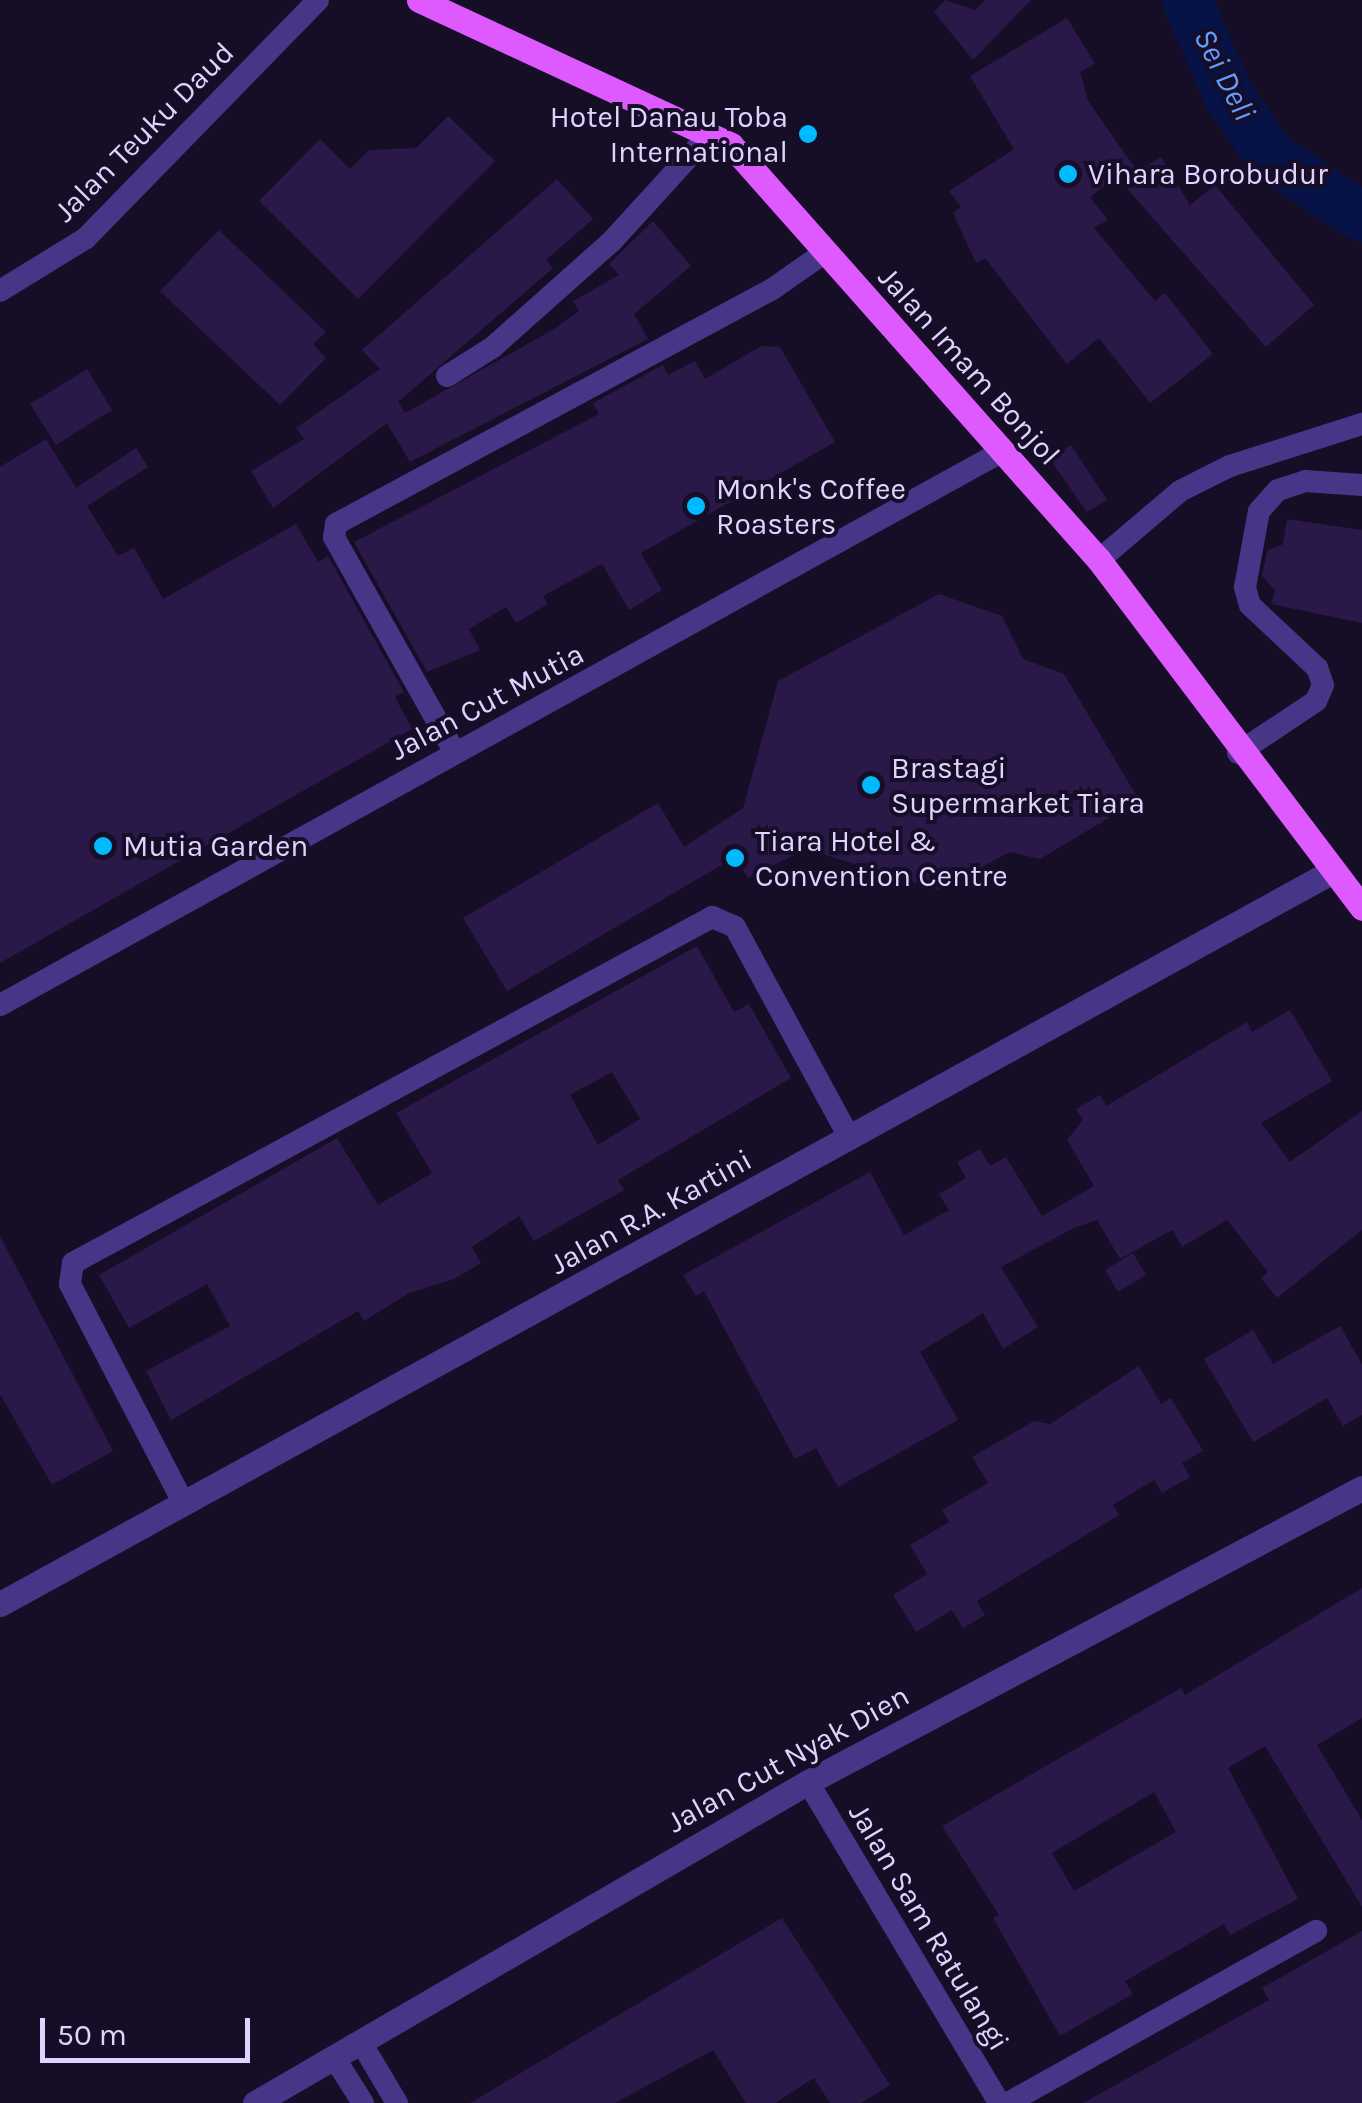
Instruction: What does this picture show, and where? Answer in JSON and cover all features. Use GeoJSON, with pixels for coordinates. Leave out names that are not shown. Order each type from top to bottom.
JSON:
{"type":"FeatureCollection","features":[{"type":"Feature","properties":{"kind":"main road","name":"Jalan Imam Bonjol"},"geometry":{"type":"LineString","coordinates":[[420,0],[731,144],[1100,560],[1238,753],[1362,908]]}},
{"type":"Feature","properties":{"kind":"street","name":"Jalan Teuku Daud"},"geometry":{"type":"LineString","coordinates":[[0,291],[86,238],[318,0]]}},
{"type":"Feature","properties":{"kind":"street"},"geometry":{"type":"LineString","coordinates":[[446,376],[493,347],[612,242],[708,136]]}},
{"type":"Feature","properties":{"kind":"street"},"geometry":{"type":"LineString","coordinates":[[454,751],[334,537],[336,524],[771,290],[824,253]]}},
{"type":"Feature","properties":{"kind":"street"},"geometry":{"type":"LineString","coordinates":[[1100,560],[1180,492],[1230,466],[1362,424]]}},
{"type":"Feature","properties":{"kind":"street","name":"Jalan Cut Mutia"},"geometry":{"type":"LineString","coordinates":[[0,1005],[1001,452]]}},
{"type":"Feature","properties":{"kind":"street"},"geometry":{"type":"LineString","coordinates":[[1238,753],[1316,701],[1323,685],[1318,668],[1250,606],[1246,588],[1259,511],[1278,490],[1305,481],[1362,484]]}},
{"type":"Feature","properties":{"kind":"street","name":"Jalan R.A. Kartini"},"geometry":{"type":"LineString","coordinates":[[0,1604],[1331,872]]}},
{"type":"Feature","properties":{"kind":"street"},"geometry":{"type":"LineString","coordinates":[[184,1504],[70,1284],[73,1263],[712,917],[736,927],[850,1139]]}},
{"type":"Feature","properties":{"kind":"street","name":"Jalan Cut Nyak Dien"},"geometry":{"type":"LineString","coordinates":[[255,2103],[808,1782],[1362,1488]]}},
{"type":"Feature","properties":{"kind":"street","name":"Jalan Sam Ratulangi"},"geometry":{"type":"LineString","coordinates":[[808,1782],[999,2103]]}},
{"type":"Feature","properties":{"kind":"street"},"geometry":{"type":"LineString","coordinates":[[1008,2103],[1316,1931]]}},
{"type":"Feature","properties":{"kind":"street"},"geometry":{"type":"LineString","coordinates":[[362,2044],[397,2103]]}},
{"type":"Feature","properties":{"kind":"street"},"geometry":{"type":"LineString","coordinates":[[335,2059],[363,2103]]}},
{"type":"Feature","properties":{"kind":"building"},"geometry":{"type":"Polygon","coordinates":[[[945,0],[975,10],[985,0],[1031,0],[973,60],[934,12],[945,0]]]}},
{"type":"Feature","properties":{"kind":"building"},"geometry":{"type":"Polygon","coordinates":[[[1067,18],[1095,64],[1080,72],[1088,101],[1130,161],[1139,170],[1161,157],[1190,205],[1215,185],[1314,305],[1266,347],[1116,176],[1090,197],[1108,220],[1094,228],[1155,301],[1165,293],[1213,354],[1150,403],[1099,338],[1067,364],[985,258],[976,263],[953,213],[961,207],[949,191],[1014,149],[970,76],[1067,18]]]}},
{"type":"Feature","properties":{"kind":"building"},"geometry":{"type":"Polygon","coordinates":[[[448,116],[495,161],[358,299],[259,201],[320,139],[350,169],[369,150],[416,148],[448,116]]]}},
{"type":"Feature","properties":{"kind":"building"},"geometry":{"type":"Polygon","coordinates":[[[557,179],[593,219],[546,260],[553,268],[398,402],[405,413],[554,329],[579,311],[573,301],[619,275],[609,264],[653,221],[691,266],[634,314],[648,339],[410,462],[387,423],[273,508],[251,471],[304,439],[296,428],[380,369],[362,350],[557,179]]]}},
{"type":"Feature","properties":{"kind":"building"},"geometry":{"type":"Polygon","coordinates":[[[219,230],[326,332],[313,344],[326,358],[280,405],[160,291],[219,230]]]}},
{"type":"Feature","properties":{"kind":"building"},"geometry":{"type":"Polygon","coordinates":[[[761,346],[780,347],[835,442],[641,553],[662,590],[629,610],[602,564],[543,596],[548,604],[516,623],[506,607],[469,629],[480,650],[427,672],[354,542],[599,414],[593,403],[663,365],[668,375],[695,361],[705,379],[761,346]]]}},
{"type":"Feature","properties":{"kind":"building"},"geometry":{"type":"Polygon","coordinates":[[[87,369],[112,410],[56,445],[30,404],[87,369]]]}},
{"type":"Feature","properties":{"kind":"building","name":"Mutia Garden"},"geometry":{"type":"Polygon","coordinates":[[[46,439],[76,488],[136,448],[148,467],[87,506],[118,556],[134,548],[163,599],[296,524],[318,562],[328,556],[404,692],[395,697],[412,729],[0,963],[0,467],[46,439]]]}},
{"type":"Feature","properties":{"kind":"building"},"geometry":{"type":"Polygon","coordinates":[[[1071,445],[1107,500],[1087,512],[1049,458],[1071,445]]]}},
{"type":"Feature","properties":{"kind":"building"},"geometry":{"type":"Polygon","coordinates":[[[1287,519],[1362,530],[1362,623],[1271,604],[1275,590],[1262,576],[1267,551],[1283,544],[1287,519]]]}},
{"type":"Feature","properties":{"kind":"building"},"geometry":{"type":"Polygon","coordinates":[[[939,594],[1002,616],[1023,659],[1064,674],[1139,800],[1040,859],[1010,852],[939,890],[806,849],[748,878],[735,857],[507,991],[463,918],[658,803],[684,847],[743,808],[778,681],[939,594]]]}},
{"type":"Feature","properties":{"kind":"building"},"geometry":{"type":"Polygon","coordinates":[[[697,946],[734,1012],[749,1004],[791,1078],[618,1180],[624,1190],[534,1241],[519,1216],[472,1247],[481,1263],[454,1279],[409,1293],[364,1321],[358,1311],[171,1420],[146,1371],[230,1326],[207,1284],[129,1328],[99,1275],[337,1138],[378,1205],[432,1173],[396,1113],[697,946]],[[612,1072],[570,1095],[598,1145],[640,1119],[612,1072]]]}},
{"type":"Feature","properties":{"kind":"building"},"geometry":{"type":"Polygon","coordinates":[[[1290,1010],[1332,1081],[1261,1123],[1290,1162],[1362,1111],[1362,1230],[1277,1298],[1261,1278],[1268,1272],[1227,1220],[1182,1247],[1172,1230],[1120,1259],[1097,1220],[1074,1228],[1001,1267],[1038,1327],[1003,1349],[983,1313],[920,1352],[958,1420],[838,1487],[816,1448],[795,1459],[704,1291],[696,1296],[683,1275],[870,1172],[904,1235],[949,1210],[939,1194],[966,1178],[957,1162],[980,1149],[990,1166],[1006,1157],[1042,1216],[1094,1186],[1067,1140],[1083,1120],[1076,1109],[1100,1095],[1106,1106],[1247,1022],[1252,1032],[1290,1010]]]}},
{"type":"Feature","properties":{"kind":"building"},"geometry":{"type":"Polygon","coordinates":[[[0,1236],[113,1451],[52,1485],[0,1394],[0,1236]]]}},
{"type":"Feature","properties":{"kind":"building"},"geometry":{"type":"Polygon","coordinates":[[[1133,1253],[1146,1275],[1118,1292],[1105,1270],[1133,1253]]]}},
{"type":"Feature","properties":{"kind":"building"},"geometry":{"type":"Polygon","coordinates":[[[1340,1326],[1362,1364],[1362,1415],[1343,1426],[1327,1398],[1253,1442],[1204,1359],[1253,1330],[1273,1364],[1340,1326]]]}},
{"type":"Feature","properties":{"kind":"building"},"geometry":{"type":"Polygon","coordinates":[[[1139,1366],[1161,1404],[1171,1398],[1203,1451],[1182,1463],[1190,1477],[1162,1493],[1154,1480],[1113,1505],[1119,1515],[977,1601],[985,1615],[963,1628],[952,1610],[916,1632],[893,1595],[927,1574],[910,1545],[949,1522],[942,1510],[988,1483],[972,1457],[1034,1421],[1050,1424],[1139,1366]]]}},
{"type":"Feature","properties":{"kind":"building"},"geometry":{"type":"Polygon","coordinates":[[[1362,1588],[1362,1718],[1317,1745],[1362,1820],[1362,1907],[1265,1746],[1228,1768],[1298,1899],[1230,1935],[1224,1924],[1125,1981],[1133,1994],[1060,2036],[993,1918],[999,1915],[942,1826],[1181,1688],[1185,1695],[1362,1588]],[[1154,1792],[1052,1853],[1074,1891],[1176,1832],[1154,1792]]]}},
{"type":"Feature","properties":{"kind":"building"},"geometry":{"type":"Polygon","coordinates":[[[782,1918],[890,2085],[861,2103],[830,2103],[814,2078],[775,2103],[746,2103],[713,2050],[615,2103],[470,2103],[782,1918]]]}},
{"type":"Feature","properties":{"kind":"building"},"geometry":{"type":"Polygon","coordinates":[[[1362,1931],[1362,2103],[1083,2103],[1269,2000],[1262,1988],[1362,1931]]]}},
{"type":"Feature","properties":{"kind":"waterway","name":"Sei Deli"},"geometry":{"type":"LineString","coordinates":[[1187,0],[1229,96],[1270,156],[1362,217]]}},
{"type":"Feature","properties":{"kind":"place","name":"Hotel Danau Toba International"},"geometry":{"type":"Point","coordinates":[808,134]}},
{"type":"Feature","properties":{"kind":"place","name":"Vihara Borobudur"},"geometry":{"type":"Point","coordinates":[1068,174]}},
{"type":"Feature","properties":{"kind":"place","name":"Monk's Coffee Roasters"},"geometry":{"type":"Point","coordinates":[696,506]}},
{"type":"Feature","properties":{"kind":"place","name":"Brastagi Supermarket Tiara"},"geometry":{"type":"Point","coordinates":[871,785]}},
{"type":"Feature","properties":{"kind":"place","name":"Mutia Garden"},"geometry":{"type":"Point","coordinates":[103,846]}},
{"type":"Feature","properties":{"kind":"place","name":"Tiara Hotel & Convention Centre"},"geometry":{"type":"Point","coordinates":[735,858]}}]}
